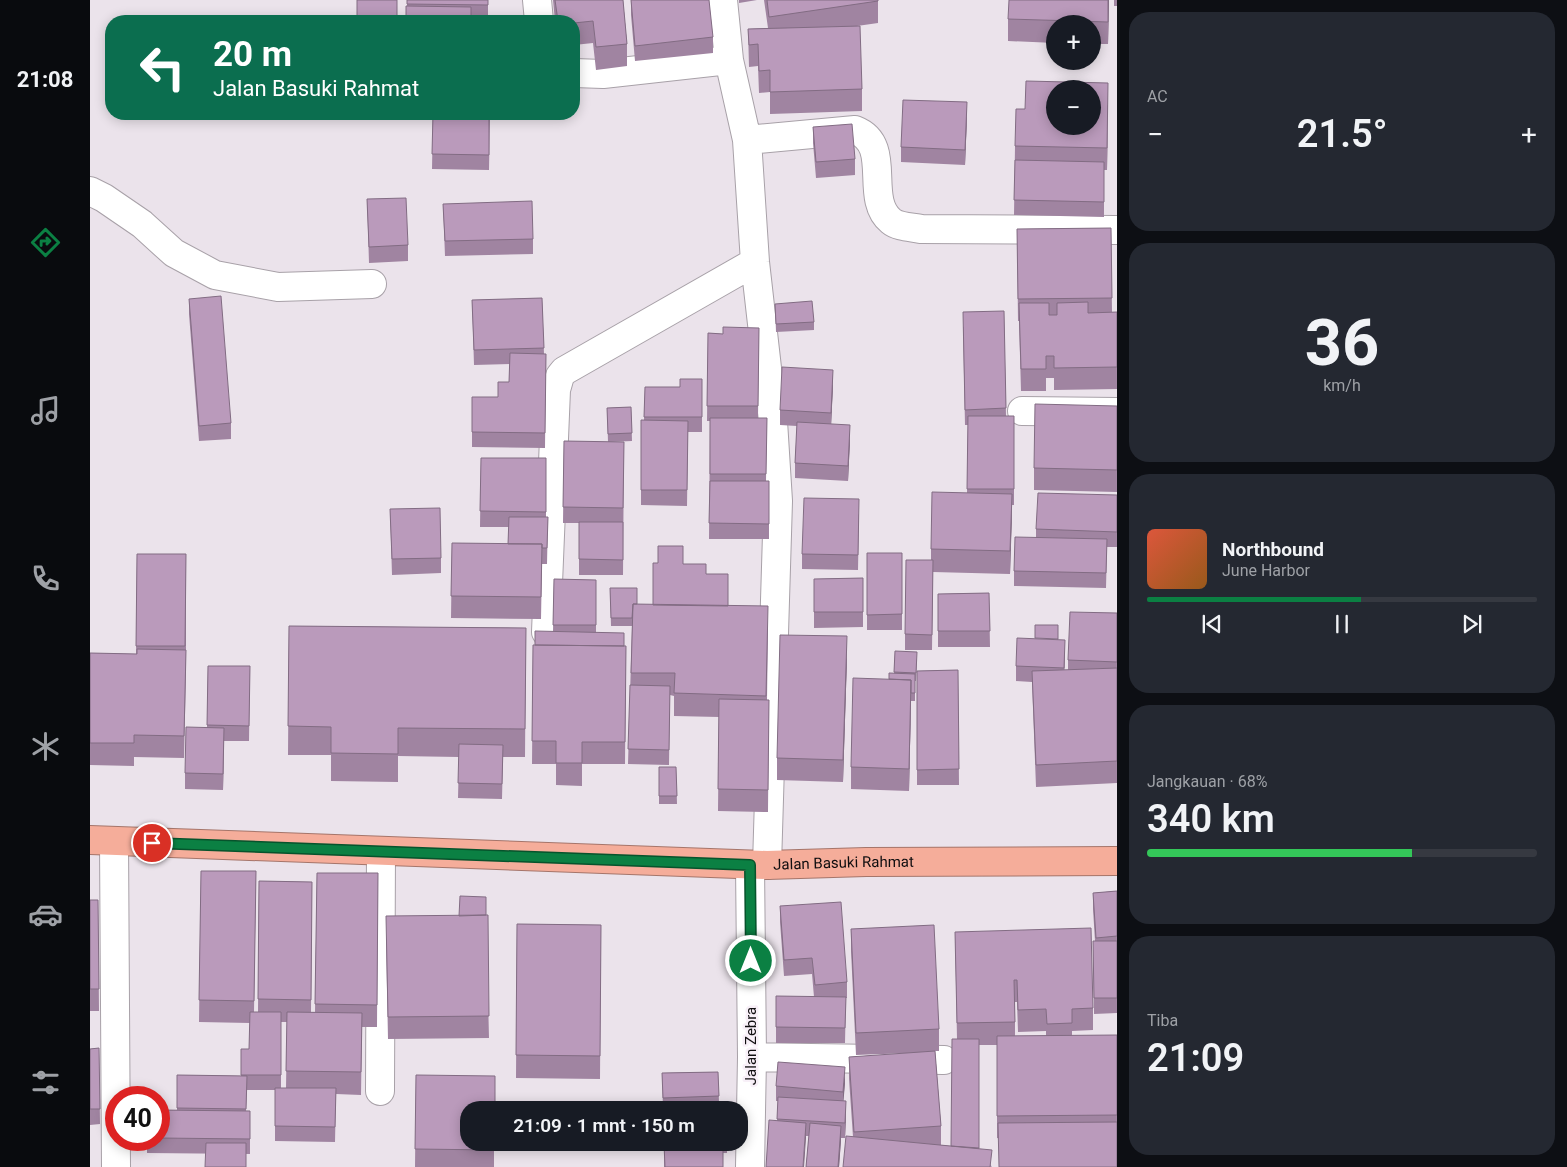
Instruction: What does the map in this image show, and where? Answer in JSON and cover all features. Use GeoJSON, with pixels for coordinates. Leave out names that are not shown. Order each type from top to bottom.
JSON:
{"type":"FeatureCollection","features":[{"type":"Feature","properties":{"kind":"highway","name":"Jalan Basuki Rahmat"},"geometry":{"type":"LineString","coordinates":[[102,841],[759,865],[876,862],[1117,861]]}},
{"type":"Feature","properties":{"kind":"street"},"geometry":{"type":"LineString","coordinates":[[536,0],[538,15]]}},
{"type":"Feature","properties":{"kind":"street","name":"Jalan Zebra"},"geometry":{"type":"LineString","coordinates":[[724,0],[729,60],[747,140],[756,262],[772,412],[778,502],[759,865],[750,1167]]}},
{"type":"Feature","properties":{"kind":"street"},"geometry":{"type":"LineString","coordinates":[[580,73],[603,74],[729,60]]}},
{"type":"Feature","properties":{"kind":"street"},"geometry":{"type":"LineString","coordinates":[[747,140],[855,130],[862,133],[870,141],[877,161],[878,201],[881,209],[896,224],[921,229],[1117,230]]}},
{"type":"Feature","properties":{"kind":"street"},"geometry":{"type":"LineString","coordinates":[[90,191],[104,198],[142,224],[174,253],[216,276],[278,287],[372,284]]}},
{"type":"Feature","properties":{"kind":"street"},"geometry":{"type":"LineString","coordinates":[[546,632],[556,390],[560,376],[564,371],[756,262]]}},
{"type":"Feature","properties":{"kind":"street"},"geometry":{"type":"LineString","coordinates":[[1022,411],[1117,412]]}},
{"type":"Feature","properties":{"kind":"street"},"geometry":{"type":"LineString","coordinates":[[102,841],[116,1167]]}},
{"type":"Feature","properties":{"kind":"street"},"geometry":{"type":"LineString","coordinates":[[380,1091],[381,851]]}},
{"type":"Feature","properties":{"kind":"street"},"geometry":{"type":"LineString","coordinates":[[752,1058],[944,1060]]}},
{"type":"Feature","properties":{"kind":"building"},"geometry":{"type":"Polygon","coordinates":[[[357,0],[397,0],[397,15],[357,15],[357,0]]]}},
{"type":"Feature","properties":{"kind":"building"},"geometry":{"type":"Polygon","coordinates":[[[407,0],[488,0],[488,5],[407,4],[407,0]]]}},
{"type":"Feature","properties":{"kind":"building"},"geometry":{"type":"Polygon","coordinates":[[[555,0],[623,0],[627,44],[596,47],[593,21],[580,22],[580,15],[557,15],[555,0]]]}},
{"type":"Feature","properties":{"kind":"building"},"geometry":{"type":"Polygon","coordinates":[[[631,0],[709,0],[713,37],[635,46],[631,0]]]}},
{"type":"Feature","properties":{"kind":"building"},"geometry":{"type":"Polygon","coordinates":[[[767,0],[878,0],[878,1],[769,17],[767,0]]]}},
{"type":"Feature","properties":{"kind":"building"},"geometry":{"type":"Polygon","coordinates":[[[1009,0],[1108,0],[1108,22],[1101,22],[1101,15],[1046,15],[1046,20],[1008,19],[1009,0]]]}},
{"type":"Feature","properties":{"kind":"building"},"geometry":{"type":"Polygon","coordinates":[[[406,6],[471,7],[471,15],[406,15],[406,6]]]}},
{"type":"Feature","properties":{"kind":"building"},"geometry":{"type":"Polygon","coordinates":[[[860,26],[862,89],[770,92],[770,70],[759,71],[758,44],[749,45],[748,29],[860,26]]]}},
{"type":"Feature","properties":{"kind":"building"},"geometry":{"type":"Polygon","coordinates":[[[1026,81],[1046,81],[1046,135],[1101,135],[1101,83],[1108,83],[1107,148],[1015,146],[1016,109],[1025,109],[1026,81]]]}},
{"type":"Feature","properties":{"kind":"building"},"geometry":{"type":"Polygon","coordinates":[[[903,100],[967,102],[965,150],[901,147],[903,100]]]}},
{"type":"Feature","properties":{"kind":"building"},"geometry":{"type":"Polygon","coordinates":[[[433,120],[489,120],[489,155],[432,154],[433,120]]]}},
{"type":"Feature","properties":{"kind":"building"},"geometry":{"type":"Polygon","coordinates":[[[852,124],[855,159],[816,162],[813,127],[852,124]]]}},
{"type":"Feature","properties":{"kind":"building"},"geometry":{"type":"Polygon","coordinates":[[[1015,160],[1104,162],[1104,202],[1014,200],[1015,160]]]}},
{"type":"Feature","properties":{"kind":"building"},"geometry":{"type":"Polygon","coordinates":[[[406,198],[408,245],[369,247],[367,199],[406,198]]]}},
{"type":"Feature","properties":{"kind":"building"},"geometry":{"type":"Polygon","coordinates":[[[532,201],[533,239],[445,241],[443,204],[532,201]]]}},
{"type":"Feature","properties":{"kind":"building"},"geometry":{"type":"Polygon","coordinates":[[[1111,228],[1112,298],[1018,299],[1017,229],[1111,228]]]}},
{"type":"Feature","properties":{"kind":"building"},"geometry":{"type":"Polygon","coordinates":[[[221,296],[231,423],[199,426],[189,299],[221,296]]]}},
{"type":"Feature","properties":{"kind":"building"},"geometry":{"type":"Polygon","coordinates":[[[542,298],[544,348],[474,350],[472,300],[542,298]]]}},
{"type":"Feature","properties":{"kind":"building"},"geometry":{"type":"Polygon","coordinates":[[[812,301],[814,322],[776,324],[775,304],[812,301]]]}},
{"type":"Feature","properties":{"kind":"building"},"geometry":{"type":"Polygon","coordinates":[[[1088,302],[1088,313],[1117,312],[1117,367],[1054,368],[1054,356],[1046,356],[1046,369],[1021,369],[1019,303],[1049,303],[1049,315],[1057,315],[1057,303],[1088,302]]]}},
{"type":"Feature","properties":{"kind":"building"},"geometry":{"type":"Polygon","coordinates":[[[1004,311],[1006,408],[965,410],[963,312],[1004,311]]]}},
{"type":"Feature","properties":{"kind":"building"},"geometry":{"type":"Polygon","coordinates":[[[723,327],[759,328],[758,406],[707,406],[708,333],[723,334],[723,327]]]}},
{"type":"Feature","properties":{"kind":"building"},"geometry":{"type":"Polygon","coordinates":[[[510,353],[546,354],[545,433],[472,432],[472,397],[498,397],[498,382],[509,382],[510,353]]]}},
{"type":"Feature","properties":{"kind":"building"},"geometry":{"type":"Polygon","coordinates":[[[782,367],[833,370],[831,413],[780,410],[782,367]]]}},
{"type":"Feature","properties":{"kind":"building"},"geometry":{"type":"Polygon","coordinates":[[[680,379],[702,379],[702,417],[644,417],[645,387],[680,387],[680,379]]]}},
{"type":"Feature","properties":{"kind":"building"},"geometry":{"type":"Polygon","coordinates":[[[1035,404],[1117,406],[1117,470],[1034,468],[1035,404]]]}},
{"type":"Feature","properties":{"kind":"building"},"geometry":{"type":"Polygon","coordinates":[[[631,407],[632,433],[608,434],[607,408],[631,407]]]}},
{"type":"Feature","properties":{"kind":"building"},"geometry":{"type":"Polygon","coordinates":[[[968,416],[1014,416],[1014,489],[967,489],[968,416]]]}},
{"type":"Feature","properties":{"kind":"building"},"geometry":{"type":"Polygon","coordinates":[[[710,418],[767,418],[766,474],[710,474],[710,418]]]}},
{"type":"Feature","properties":{"kind":"building"},"geometry":{"type":"Polygon","coordinates":[[[641,420],[688,421],[687,490],[641,490],[641,420]]]}},
{"type":"Feature","properties":{"kind":"building"},"geometry":{"type":"Polygon","coordinates":[[[797,422],[850,425],[848,466],[795,463],[797,422]]]}},
{"type":"Feature","properties":{"kind":"building"},"geometry":{"type":"Polygon","coordinates":[[[564,441],[624,442],[623,508],[563,507],[564,441]]]}},
{"type":"Feature","properties":{"kind":"building"},"geometry":{"type":"Polygon","coordinates":[[[481,458],[546,458],[546,512],[480,511],[481,458]]]}},
{"type":"Feature","properties":{"kind":"building"},"geometry":{"type":"Polygon","coordinates":[[[710,481],[769,481],[769,524],[709,523],[710,481]]]}},
{"type":"Feature","properties":{"kind":"building"},"geometry":{"type":"Polygon","coordinates":[[[932,492],[1012,494],[1010,551],[931,549],[932,492]]]}},
{"type":"Feature","properties":{"kind":"building"},"geometry":{"type":"Polygon","coordinates":[[[1038,493],[1117,495],[1117,532],[1036,529],[1038,493]]]}},
{"type":"Feature","properties":{"kind":"building"},"geometry":{"type":"Polygon","coordinates":[[[804,498],[859,499],[858,555],[802,554],[804,498]]]}},
{"type":"Feature","properties":{"kind":"building"},"geometry":{"type":"Polygon","coordinates":[[[440,508],[441,558],[392,559],[390,509],[440,508]]]}},
{"type":"Feature","properties":{"kind":"building"},"geometry":{"type":"Polygon","coordinates":[[[509,517],[548,517],[547,548],[542,548],[542,544],[508,544],[509,517]]]}},
{"type":"Feature","properties":{"kind":"building"},"geometry":{"type":"Polygon","coordinates":[[[579,522],[623,522],[623,560],[579,559],[579,522]]]}},
{"type":"Feature","properties":{"kind":"building"},"geometry":{"type":"Polygon","coordinates":[[[1015,537],[1107,539],[1106,573],[1014,571],[1015,537]]]}},
{"type":"Feature","properties":{"kind":"building"},"geometry":{"type":"Polygon","coordinates":[[[452,543],[542,544],[541,597],[451,596],[452,543]]]}},
{"type":"Feature","properties":{"kind":"building"},"geometry":{"type":"Polygon","coordinates":[[[658,546],[683,546],[683,564],[706,564],[706,574],[728,574],[728,606],[653,605],[653,563],[658,563],[658,546]]]}},
{"type":"Feature","properties":{"kind":"building"},"geometry":{"type":"Polygon","coordinates":[[[867,553],[902,553],[902,614],[867,615],[867,553]]]}},
{"type":"Feature","properties":{"kind":"building"},"geometry":{"type":"Polygon","coordinates":[[[137,554],[186,554],[185,646],[136,646],[137,554]]]}},
{"type":"Feature","properties":{"kind":"building"},"geometry":{"type":"Polygon","coordinates":[[[906,560],[933,560],[932,635],[905,634],[906,560]]]}},
{"type":"Feature","properties":{"kind":"building"},"geometry":{"type":"Polygon","coordinates":[[[863,578],[863,612],[814,612],[814,579],[863,578]]]}},
{"type":"Feature","properties":{"kind":"building"},"geometry":{"type":"Polygon","coordinates":[[[554,579],[596,580],[596,625],[553,625],[554,579]]]}},
{"type":"Feature","properties":{"kind":"building"},"geometry":{"type":"Polygon","coordinates":[[[610,588],[637,588],[637,604],[633,604],[632,618],[611,618],[610,588]]]}},
{"type":"Feature","properties":{"kind":"building"},"geometry":{"type":"Polygon","coordinates":[[[989,593],[990,631],[938,631],[938,594],[989,593]]]}},
{"type":"Feature","properties":{"kind":"building"},"geometry":{"type":"Polygon","coordinates":[[[633,604],[768,606],[766,696],[674,693],[675,673],[631,673],[633,604]]]}},
{"type":"Feature","properties":{"kind":"building"},"geometry":{"type":"Polygon","coordinates":[[[1070,612],[1117,613],[1117,662],[1068,660],[1070,612]]]}},
{"type":"Feature","properties":{"kind":"building"},"geometry":{"type":"Polygon","coordinates":[[[1035,625],[1058,625],[1058,639],[1035,638],[1035,625]]]}},
{"type":"Feature","properties":{"kind":"building"},"geometry":{"type":"Polygon","coordinates":[[[289,626],[526,628],[525,729],[398,728],[398,754],[331,753],[331,727],[288,726],[289,626]]]}},
{"type":"Feature","properties":{"kind":"building"},"geometry":{"type":"Polygon","coordinates":[[[535,631],[624,633],[624,646],[535,645],[535,631]]]}},
{"type":"Feature","properties":{"kind":"building"},"geometry":{"type":"Polygon","coordinates":[[[780,635],[847,636],[843,760],[777,758],[780,635]]]}},
{"type":"Feature","properties":{"kind":"building"},"geometry":{"type":"Polygon","coordinates":[[[1017,638],[1065,640],[1064,668],[1016,666],[1017,638]]]}},
{"type":"Feature","properties":{"kind":"building"},"geometry":{"type":"Polygon","coordinates":[[[533,645],[626,646],[625,742],[582,742],[582,763],[556,763],[556,741],[532,741],[533,645]]]}},
{"type":"Feature","properties":{"kind":"building"},"geometry":{"type":"Polygon","coordinates":[[[137,649],[186,650],[184,736],[134,735],[134,743],[90,743],[90,653],[137,654],[137,649]]]}},
{"type":"Feature","properties":{"kind":"building"},"geometry":{"type":"Polygon","coordinates":[[[895,651],[917,652],[916,673],[894,672],[895,651]]]}},
{"type":"Feature","properties":{"kind":"building"},"geometry":{"type":"Polygon","coordinates":[[[208,666],[250,666],[249,726],[207,725],[208,666]]]}},
{"type":"Feature","properties":{"kind":"building"},"geometry":{"type":"Polygon","coordinates":[[[1117,668],[1117,761],[1036,765],[1032,671],[1117,668]]]}},
{"type":"Feature","properties":{"kind":"building"},"geometry":{"type":"Polygon","coordinates":[[[958,670],[959,769],[917,770],[917,671],[958,670]]]}},
{"type":"Feature","properties":{"kind":"building"},"geometry":{"type":"Polygon","coordinates":[[[889,673],[915,674],[915,693],[911,693],[911,680],[889,679],[889,673]]]}},
{"type":"Feature","properties":{"kind":"building"},"geometry":{"type":"Polygon","coordinates":[[[853,678],[911,680],[909,769],[851,767],[853,678]]]}},
{"type":"Feature","properties":{"kind":"building"},"geometry":{"type":"Polygon","coordinates":[[[630,685],[670,686],[669,750],[628,749],[630,685]]]}},
{"type":"Feature","properties":{"kind":"building"},"geometry":{"type":"Polygon","coordinates":[[[719,699],[769,700],[768,790],[718,789],[719,699]]]}},
{"type":"Feature","properties":{"kind":"building"},"geometry":{"type":"Polygon","coordinates":[[[186,727],[224,728],[223,774],[185,773],[186,727]]]}},
{"type":"Feature","properties":{"kind":"building"},"geometry":{"type":"Polygon","coordinates":[[[459,744],[503,745],[502,784],[458,783],[459,744]]]}},
{"type":"Feature","properties":{"kind":"building"},"geometry":{"type":"Polygon","coordinates":[[[659,767],[676,767],[677,796],[659,796],[659,767]]]}},
{"type":"Feature","properties":{"kind":"building"},"geometry":{"type":"Polygon","coordinates":[[[201,871],[256,871],[254,1001],[199,1000],[201,871]]]}},
{"type":"Feature","properties":{"kind":"building"},"geometry":{"type":"Polygon","coordinates":[[[317,873],[378,873],[377,1005],[315,1004],[317,873]]]}},
{"type":"Feature","properties":{"kind":"building"},"geometry":{"type":"Polygon","coordinates":[[[259,881],[312,882],[311,1000],[258,999],[259,881]]]}},
{"type":"Feature","properties":{"kind":"building"},"geometry":{"type":"Polygon","coordinates":[[[1117,891],[1117,936],[1096,938],[1093,893],[1117,891]]]}},
{"type":"Feature","properties":{"kind":"building"},"geometry":{"type":"Polygon","coordinates":[[[460,896],[486,897],[486,915],[459,916],[460,896]]]}},
{"type":"Feature","properties":{"kind":"building"},"geometry":{"type":"Polygon","coordinates":[[[90,900],[98,900],[99,989],[90,989],[90,900]]]}},
{"type":"Feature","properties":{"kind":"building"},"geometry":{"type":"Polygon","coordinates":[[[841,902],[847,982],[815,985],[812,958],[784,960],[780,906],[841,902]]]}},
{"type":"Feature","properties":{"kind":"building"},"geometry":{"type":"Polygon","coordinates":[[[488,915],[489,1016],[388,1017],[386,916],[488,915]]]}},
{"type":"Feature","properties":{"kind":"building"},"geometry":{"type":"Polygon","coordinates":[[[517,924],[601,925],[600,1056],[516,1055],[517,924]]]}},
{"type":"Feature","properties":{"kind":"building"},"geometry":{"type":"Polygon","coordinates":[[[934,925],[939,1029],[856,1033],[851,929],[934,925]]]}},
{"type":"Feature","properties":{"kind":"building"},"geometry":{"type":"Polygon","coordinates":[[[1091,928],[1093,1008],[1072,1009],[1072,1023],[1047,1024],[1046,1009],[1018,1010],[1017,980],[1014,980],[1015,1022],[957,1023],[955,932],[1091,928]]]}},
{"type":"Feature","properties":{"kind":"building"},"geometry":{"type":"Polygon","coordinates":[[[1093,941],[1117,941],[1117,998],[1094,998],[1093,941]]]}},
{"type":"Feature","properties":{"kind":"building"},"geometry":{"type":"Polygon","coordinates":[[[776,996],[846,997],[845,1028],[776,1027],[776,996]]]}},
{"type":"Feature","properties":{"kind":"building"},"geometry":{"type":"Polygon","coordinates":[[[250,1012],[281,1012],[281,1075],[241,1075],[241,1049],[249,1049],[250,1012]]]}},
{"type":"Feature","properties":{"kind":"building"},"geometry":{"type":"Polygon","coordinates":[[[287,1012],[362,1013],[361,1072],[286,1071],[287,1012]]]}},
{"type":"Feature","properties":{"kind":"building"},"geometry":{"type":"Polygon","coordinates":[[[1117,1035],[1117,1115],[997,1116],[997,1036],[1117,1035]]]}},
{"type":"Feature","properties":{"kind":"building"},"geometry":{"type":"Polygon","coordinates":[[[952,1039],[979,1039],[979,1148],[951,1146],[952,1039]]]}},
{"type":"Feature","properties":{"kind":"building"},"geometry":{"type":"Polygon","coordinates":[[[99,1048],[100,1109],[90,1109],[90,1049],[99,1048]]]}},
{"type":"Feature","properties":{"kind":"building"},"geometry":{"type":"Polygon","coordinates":[[[935,1051],[941,1126],[854,1132],[849,1057],[935,1051]]]}},
{"type":"Feature","properties":{"kind":"building"},"geometry":{"type":"Polygon","coordinates":[[[778,1062],[845,1067],[843,1092],[776,1086],[778,1062]]]}},
{"type":"Feature","properties":{"kind":"building"},"geometry":{"type":"Polygon","coordinates":[[[718,1072],[719,1096],[663,1098],[662,1073],[718,1072]]]}},
{"type":"Feature","properties":{"kind":"building"},"geometry":{"type":"Polygon","coordinates":[[[177,1075],[247,1076],[246,1109],[177,1108],[177,1075]]]}},
{"type":"Feature","properties":{"kind":"building"},"geometry":{"type":"Polygon","coordinates":[[[416,1075],[495,1076],[495,1101],[460,1101],[460,1150],[415,1149],[416,1075]]]}},
{"type":"Feature","properties":{"kind":"building"},"geometry":{"type":"Polygon","coordinates":[[[275,1088],[336,1088],[335,1127],[275,1126],[275,1088]]]}},
{"type":"Feature","properties":{"kind":"building"},"geometry":{"type":"Polygon","coordinates":[[[778,1097],[846,1101],[845,1123],[777,1119],[778,1097]]]}},
{"type":"Feature","properties":{"kind":"building"},"geometry":{"type":"Polygon","coordinates":[[[170,1110],[250,1111],[250,1139],[170,1138],[170,1110]]]}},
{"type":"Feature","properties":{"kind":"building"},"geometry":{"type":"Polygon","coordinates":[[[769,1120],[806,1123],[803,1167],[766,1167],[769,1120]]]}},
{"type":"Feature","properties":{"kind":"building"},"geometry":{"type":"Polygon","coordinates":[[[1117,1122],[1117,1167],[999,1167],[998,1123],[1117,1122]]]}},
{"type":"Feature","properties":{"kind":"building"},"geometry":{"type":"Polygon","coordinates":[[[810,1123],[841,1126],[838,1167],[806,1167],[810,1123]]]}},
{"type":"Feature","properties":{"kind":"building"},"geometry":{"type":"Polygon","coordinates":[[[846,1136],[992,1150],[990,1167],[843,1167],[846,1136]]]}},
{"type":"Feature","properties":{"kind":"building"},"geometry":{"type":"Polygon","coordinates":[[[206,1143],[246,1143],[246,1167],[205,1167],[206,1143]]]}},
{"type":"Feature","properties":{"kind":"building"},"geometry":{"type":"Polygon","coordinates":[[[664,1151],[723,1151],[723,1167],[665,1167],[664,1151]]]}},
{"type":"Feature","properties":{"kind":"route"},"geometry":{"type":"LineString","coordinates":[[152,843],[750,865],[751,961]]}}]}
